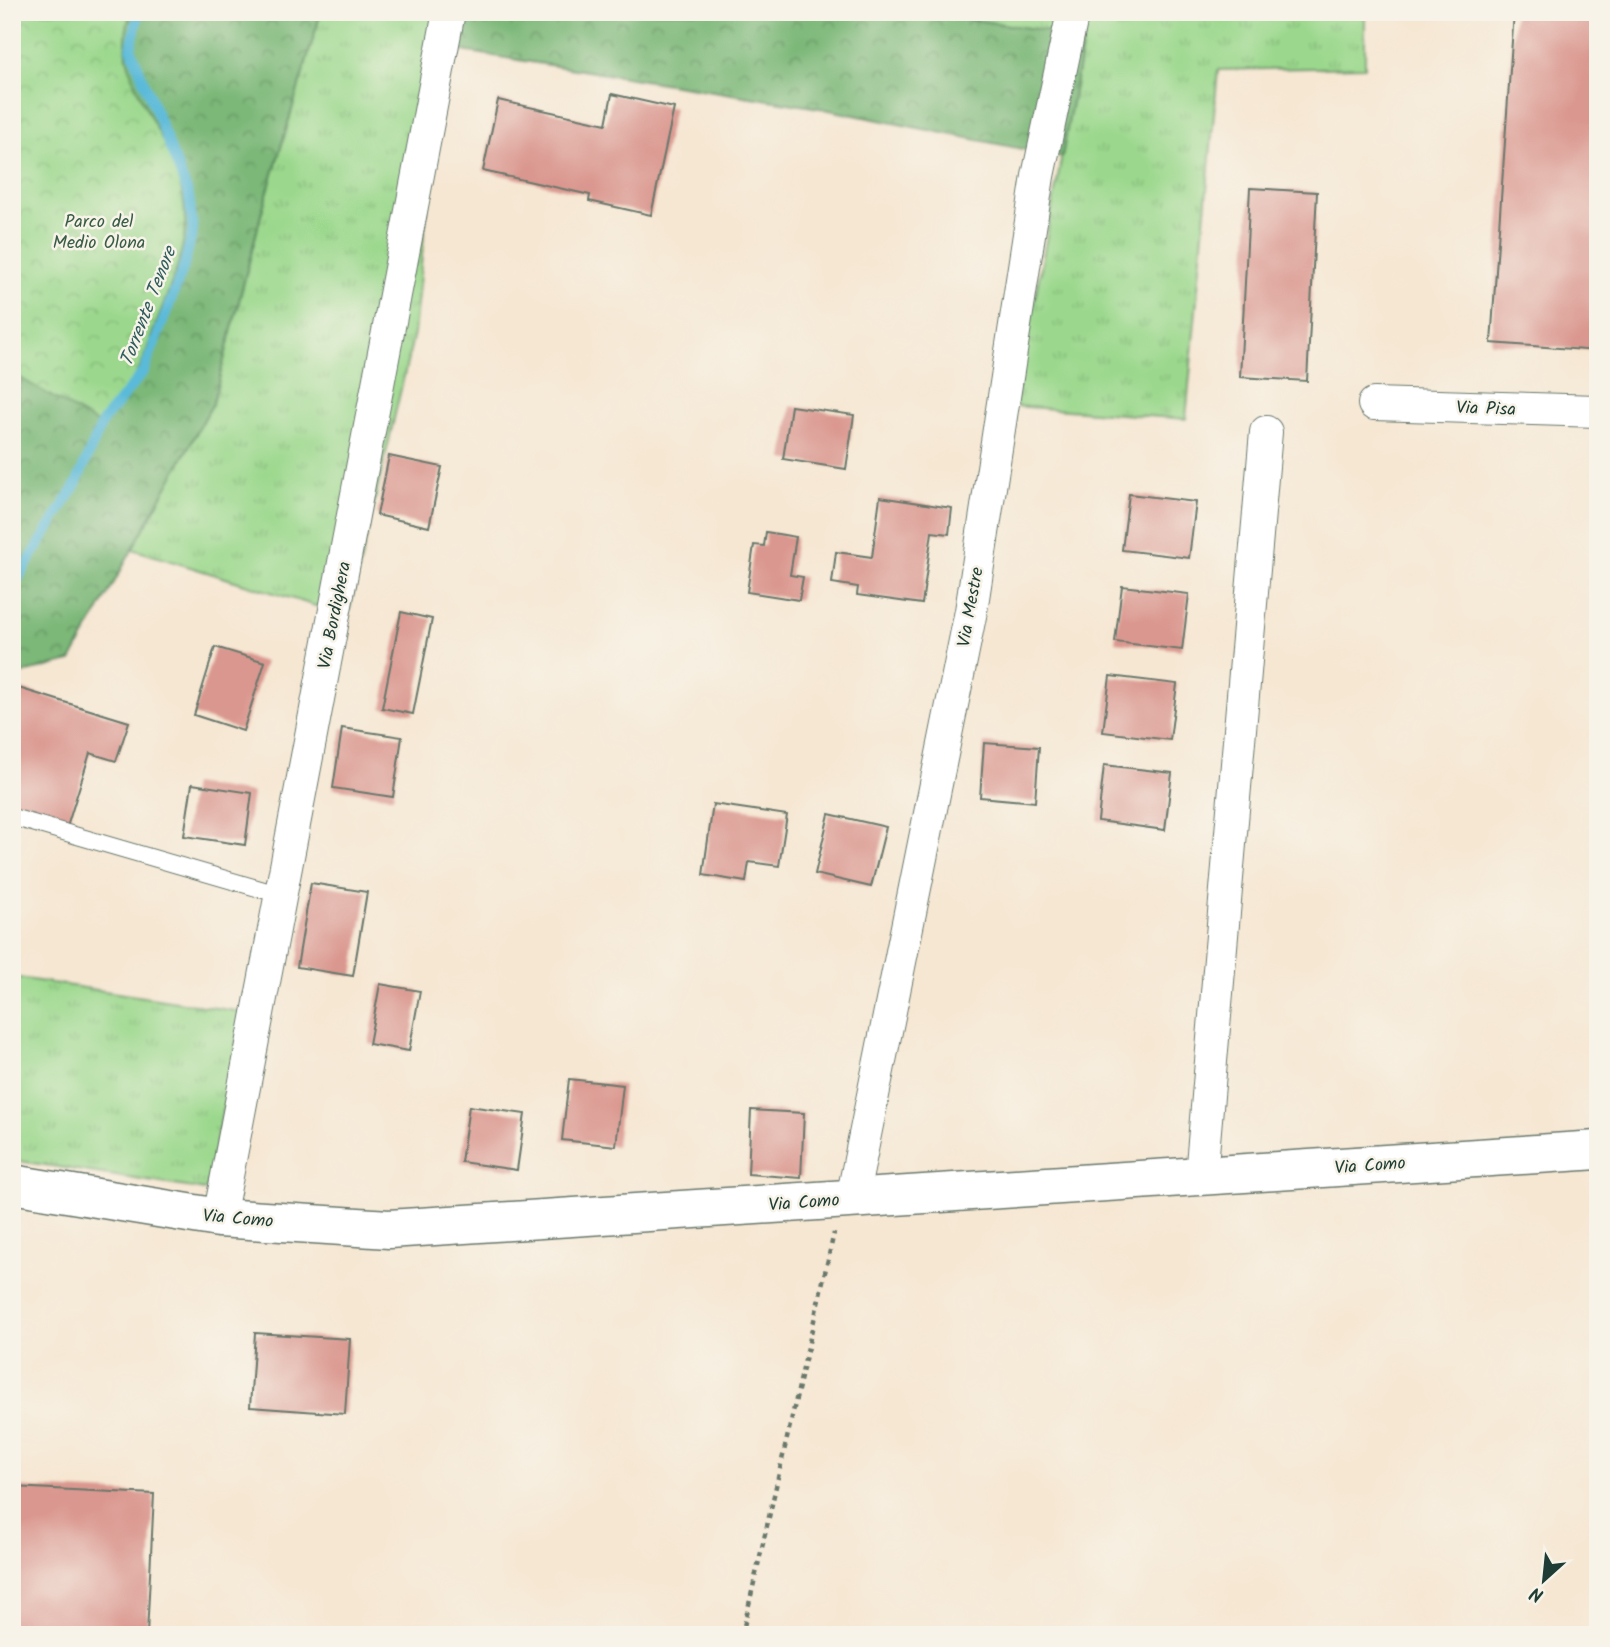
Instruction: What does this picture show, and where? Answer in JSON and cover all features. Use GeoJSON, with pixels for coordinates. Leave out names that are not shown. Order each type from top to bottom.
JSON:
{"type":"FeatureCollection","features":[{"type":"Feature","properties":{"kind":"main road","name":"Via Como"},"geometry":{"type":"LineString","coordinates":[[12,1184],[219,1218],[389,1229],[1598,1150]]}},
{"type":"Feature","properties":{"kind":"street","name":"Via Bordighera"},"geometry":{"type":"LineString","coordinates":[[219,1218],[449,12]]}},
{"type":"Feature","properties":{"kind":"street","name":"Via Mestre"},"geometry":{"type":"LineString","coordinates":[[847,1199],[971,611],[1038,176],[1073,12]]}},
{"type":"Feature","properties":{"kind":"street","name":"Via Pisa"},"geometry":{"type":"LineString","coordinates":[[1374,404],[1598,411]]}},
{"type":"Feature","properties":{"kind":"street"},"geometry":{"type":"LineString","coordinates":[[1201,1176],[1266,432]]}},
{"type":"Feature","properties":{"kind":"lane"},"geometry":{"type":"LineString","coordinates":[[12,817],[281,895]]}},
{"type":"Feature","properties":{"kind":"path"},"geometry":{"type":"LineString","coordinates":[[741,1635],[847,1199]]}},
{"type":"Feature","properties":{"kind":"green space","name":"Parco del Medio Olona"},"geometry":{"type":"Polygon","coordinates":[[[12,12],[131,12],[126,32],[130,69],[170,156],[184,202],[185,222],[179,261],[143,362],[128,386],[97,423],[12,373],[12,12]]]}},
{"type":"Feature","properties":{"kind":"green space"},"geometry":{"type":"Polygon","coordinates":[[[67,12],[321,12],[262,211],[213,403],[71,661],[12,676],[12,420],[23,373],[67,12]]]}},
{"type":"Feature","properties":{"kind":"green space"},"geometry":{"type":"Polygon","coordinates":[[[321,12],[447,12],[414,333],[348,616],[132,549],[213,403],[262,211],[321,12]]]}},
{"type":"Feature","properties":{"kind":"green space"},"geometry":{"type":"Polygon","coordinates":[[[447,12],[920,12],[1084,36],[1062,157],[819,108],[449,49],[447,12]]]}},
{"type":"Feature","properties":{"kind":"green space"},"geometry":{"type":"Polygon","coordinates":[[[920,12],[1365,12],[1365,67],[1218,70],[1186,419],[1015,406],[1084,37],[920,12]]]}},
{"type":"Feature","properties":{"kind":"green space"},"geometry":{"type":"Polygon","coordinates":[[[12,977],[243,1012],[206,1190],[12,1160],[12,977]]]}},
{"type":"Feature","properties":{"kind":"building"},"geometry":{"type":"Polygon","coordinates":[[[1514,12],[1598,12],[1598,351],[1491,343],[1514,12]]]}},
{"type":"Feature","properties":{"kind":"building"},"geometry":{"type":"Polygon","coordinates":[[[612,94],[674,108],[651,215],[589,201],[590,195],[483,171],[498,100],[606,124],[612,94]]]}},
{"type":"Feature","properties":{"kind":"building"},"geometry":{"type":"Polygon","coordinates":[[[1250,188],[1317,192],[1307,381],[1240,377],[1250,188]]]}},
{"type":"Feature","properties":{"kind":"building"},"geometry":{"type":"Polygon","coordinates":[[[791,406],[854,415],[846,469],[783,459],[791,406]]]}},
{"type":"Feature","properties":{"kind":"building"},"geometry":{"type":"Polygon","coordinates":[[[389,456],[442,467],[429,527],[377,515],[389,456]]]}},
{"type":"Feature","properties":{"kind":"building"},"geometry":{"type":"Polygon","coordinates":[[[1129,494],[1196,502],[1189,558],[1122,550],[1129,494]]]}},
{"type":"Feature","properties":{"kind":"building"},"geometry":{"type":"Polygon","coordinates":[[[880,497],[952,508],[949,534],[932,532],[922,604],[857,595],[858,587],[832,583],[836,552],[872,557],[880,497]]]}},
{"type":"Feature","properties":{"kind":"building"},"geometry":{"type":"Polygon","coordinates":[[[766,532],[796,537],[790,575],[803,577],[799,600],[747,592],[754,545],[764,546],[766,532]]]}},
{"type":"Feature","properties":{"kind":"building"},"geometry":{"type":"Polygon","coordinates":[[[1122,586],[1189,594],[1182,650],[1115,642],[1122,586]]]}},
{"type":"Feature","properties":{"kind":"building"},"geometry":{"type":"Polygon","coordinates":[[[401,612],[432,619],[413,714],[382,708],[401,612]]]}},
{"type":"Feature","properties":{"kind":"building"},"geometry":{"type":"Polygon","coordinates":[[[215,647],[265,662],[243,731],[194,715],[215,647]]]}},
{"type":"Feature","properties":{"kind":"building"},"geometry":{"type":"Polygon","coordinates":[[[1110,676],[1177,684],[1170,740],[1103,732],[1110,676]]]}},
{"type":"Feature","properties":{"kind":"building"},"geometry":{"type":"Polygon","coordinates":[[[12,686],[129,722],[116,761],[90,753],[67,827],[12,810],[12,686]]]}},
{"type":"Feature","properties":{"kind":"building"},"geometry":{"type":"Polygon","coordinates":[[[342,728],[402,737],[393,797],[333,788],[342,728]]]}},
{"type":"Feature","properties":{"kind":"building"},"geometry":{"type":"Polygon","coordinates":[[[984,743],[1039,747],[1035,802],[980,797],[984,743]]]}},
{"type":"Feature","properties":{"kind":"building"},"geometry":{"type":"Polygon","coordinates":[[[1104,765],[1172,773],[1165,830],[1098,821],[1104,765]]]}},
{"type":"Feature","properties":{"kind":"building"},"geometry":{"type":"Polygon","coordinates":[[[192,784],[252,793],[245,845],[184,836],[192,784]]]}},
{"type":"Feature","properties":{"kind":"building"},"geometry":{"type":"Polygon","coordinates":[[[713,804],[787,815],[779,866],[749,862],[746,882],[703,875],[713,804]]]}},
{"type":"Feature","properties":{"kind":"building"},"geometry":{"type":"Polygon","coordinates":[[[829,814],[886,827],[871,887],[815,874],[829,814]]]}},
{"type":"Feature","properties":{"kind":"building"},"geometry":{"type":"Polygon","coordinates":[[[311,883],[367,892],[353,976],[297,967],[311,883]]]}},
{"type":"Feature","properties":{"kind":"building"},"geometry":{"type":"Polygon","coordinates":[[[380,984],[420,991],[409,1051],[369,1044],[380,984]]]}},
{"type":"Feature","properties":{"kind":"building"},"geometry":{"type":"Polygon","coordinates":[[[569,1079],[623,1085],[616,1146],[562,1140],[569,1079]]]}},
{"type":"Feature","properties":{"kind":"building"},"geometry":{"type":"Polygon","coordinates":[[[469,1106],[525,1114],[517,1170],[461,1162],[469,1106]]]}},
{"type":"Feature","properties":{"kind":"building"},"geometry":{"type":"Polygon","coordinates":[[[751,1110],[804,1113],[801,1178],[748,1174],[751,1110]]]}},
{"type":"Feature","properties":{"kind":"building"},"geometry":{"type":"Polygon","coordinates":[[[255,1333],[350,1339],[345,1414],[250,1407],[255,1333]]]}},
{"type":"Feature","properties":{"kind":"building"},"geometry":{"type":"Polygon","coordinates":[[[12,1487],[154,1494],[147,1635],[12,1635],[12,1487]]]}},
{"type":"Feature","properties":{"kind":"waterway","name":"Torrente Tenore"},"geometry":{"type":"LineString","coordinates":[[12,589],[76,484],[103,421],[144,371],[183,269],[193,230],[189,196],[131,48],[139,12]]}}]}
